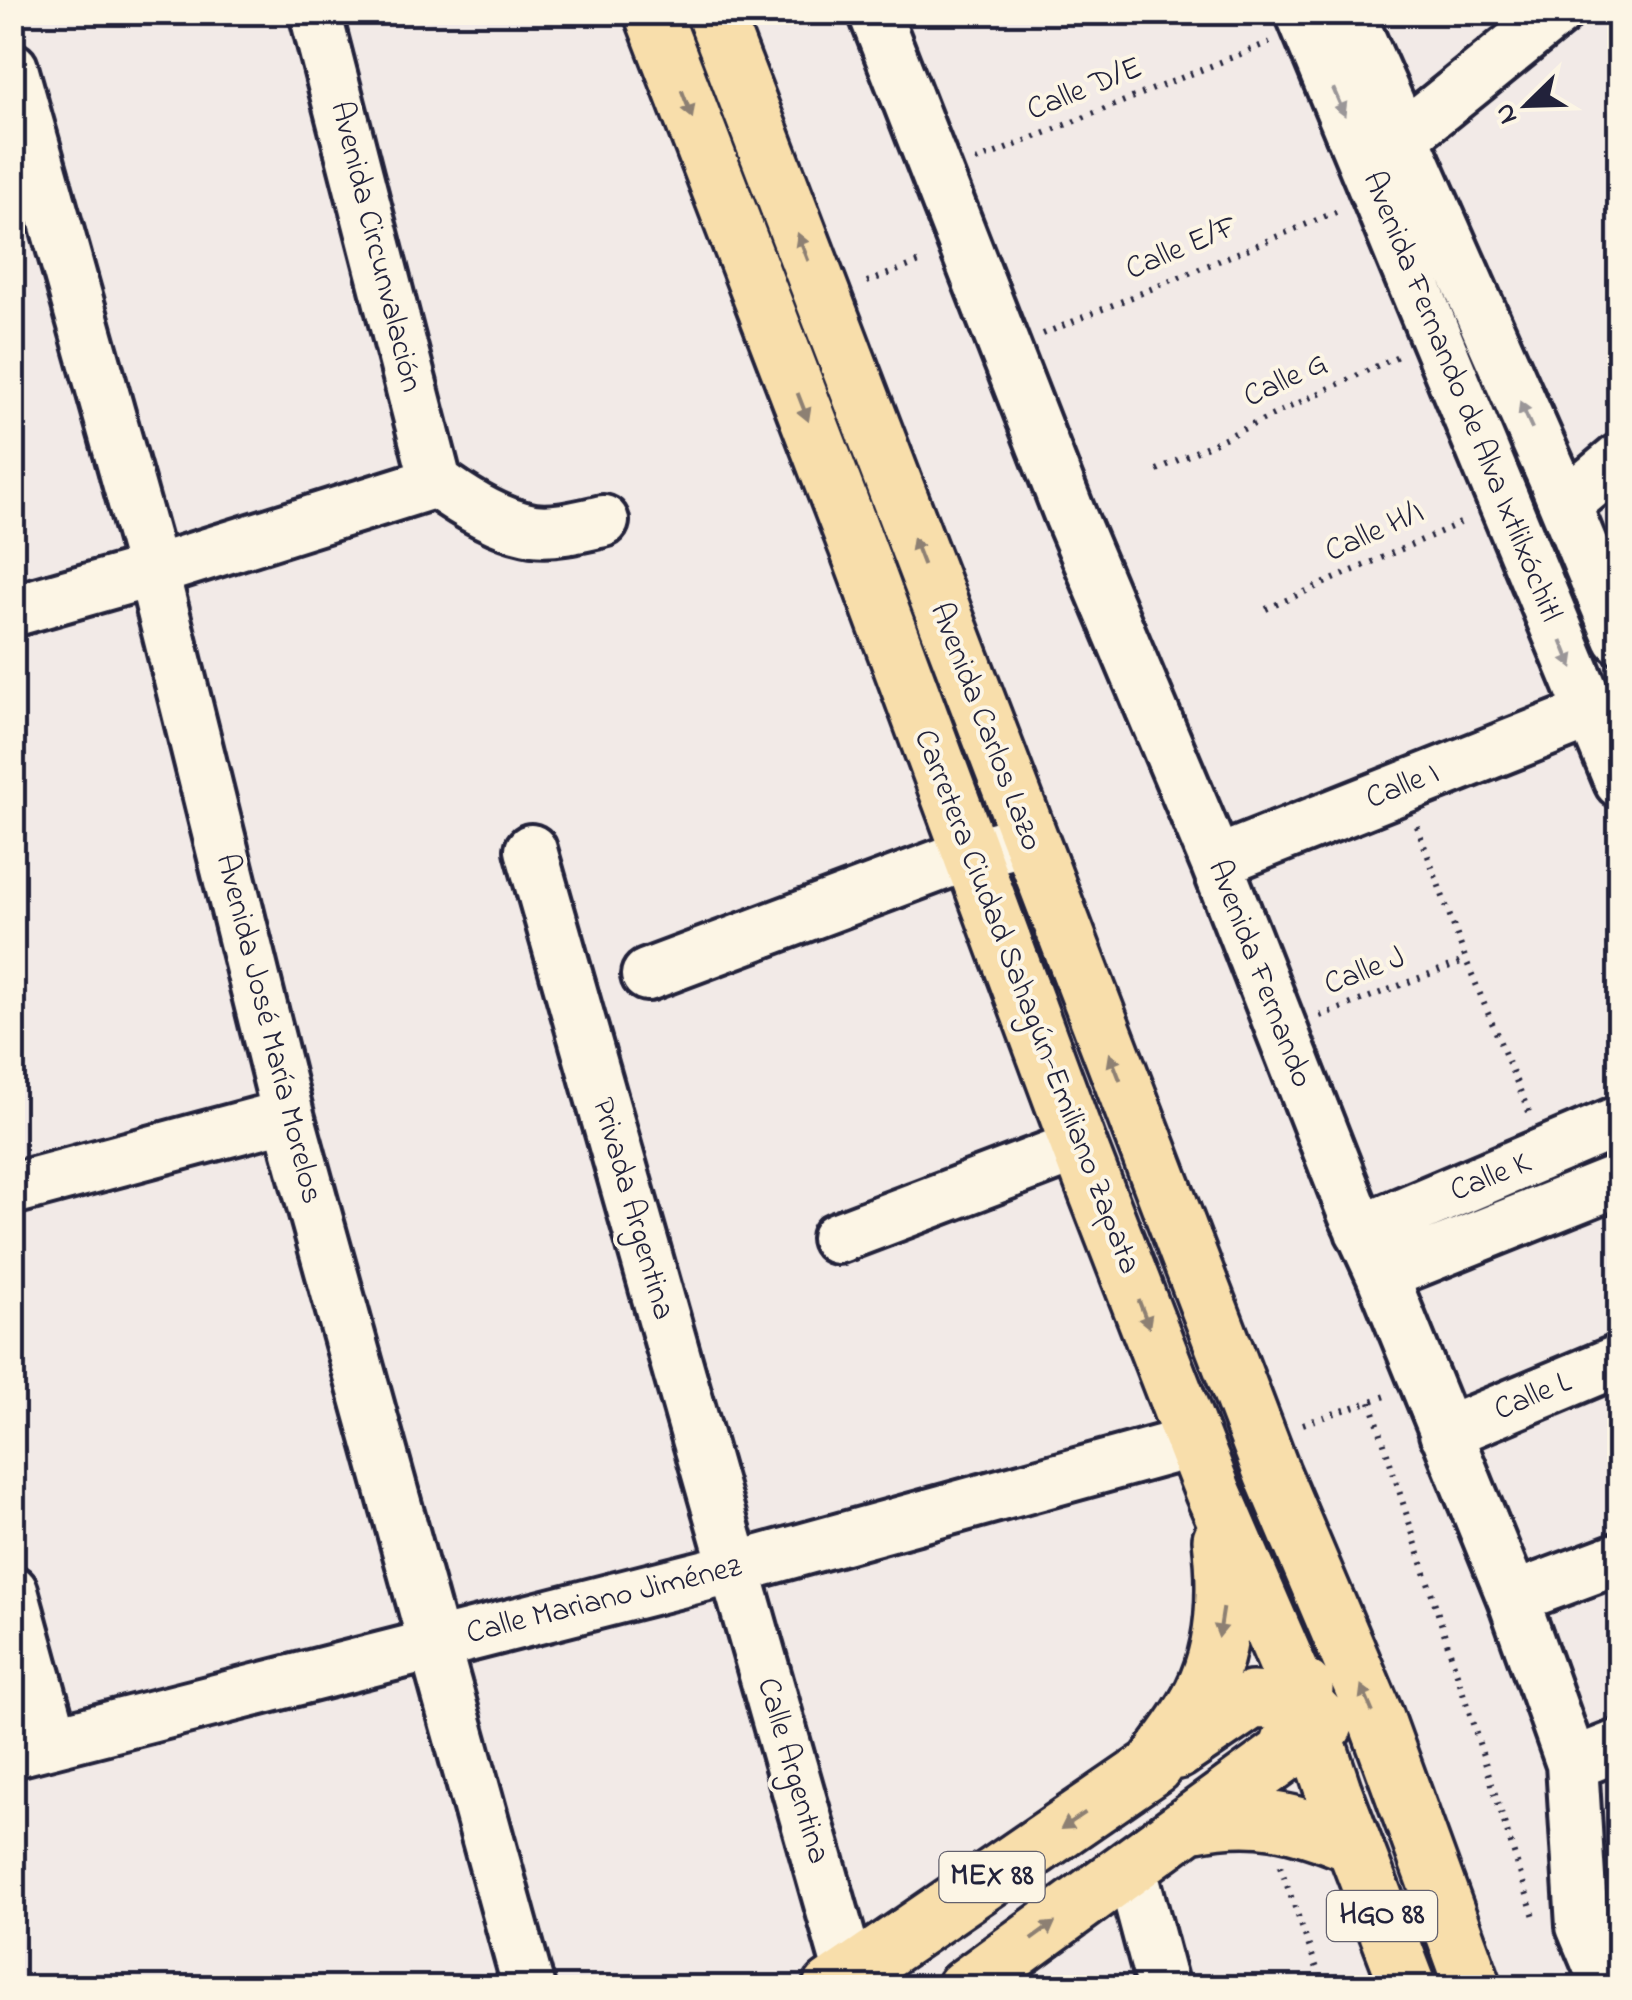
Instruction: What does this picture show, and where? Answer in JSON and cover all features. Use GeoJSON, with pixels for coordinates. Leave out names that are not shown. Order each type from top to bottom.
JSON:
{"type":"FeatureCollection","features":[{"type":"Feature","properties":{"kind":"main road","name":"Carretera Ciudad Sahagún-Emiliano Zapata"},"geometry":{"type":"LineString","coordinates":[[652,12],[858,549],[1079,1146],[1213,1492],[1304,1703],[1409,1988]]}},
{"type":"Feature","properties":{"kind":"main road","name":"Avenida Carlos Lazo"},"geometry":{"type":"LineString","coordinates":[[714,12],[1028,838],[1275,1447]]}},
{"type":"Feature","properties":{"kind":"main road"},"geometry":{"type":"LineString","coordinates":[[1191,1824],[1286,1753],[1304,1703],[1308,1657],[1305,1602],[1275,1447]]}},
{"type":"Feature","properties":{"kind":"main road","name":"HGO 88"},"geometry":{"type":"LineString","coordinates":[[1275,1447],[1474,1988]]}},
{"type":"Feature","properties":{"kind":"main road"},"geometry":{"type":"LineString","coordinates":[[1154,1766],[1190,1716],[1213,1666],[1224,1602],[1224,1564],[1213,1492]]}},
{"type":"Feature","properties":{"kind":"main road"},"geometry":{"type":"LineString","coordinates":[[1154,1766],[1249,1701],[1304,1703],[1341,1741],[1366,1775],[1474,1988]]}},
{"type":"Feature","properties":{"kind":"main road","name":"MEX 88"},"geometry":{"type":"LineString","coordinates":[[841,1980],[1154,1766]]}},
{"type":"Feature","properties":{"kind":"main road","name":"MEX 88"},"geometry":{"type":"LineString","coordinates":[[964,1988],[1191,1824],[1220,1817],[1262,1816],[1306,1826],[1354,1845]]}},
{"type":"Feature","properties":{"kind":"street","name":"Avenida Circunvalación"},"geometry":{"type":"LineString","coordinates":[[316,12],[436,482]]}},
{"type":"Feature","properties":{"kind":"street","name":"Avenida Fernando"},"geometry":{"type":"LineString","coordinates":[[874,12],[1005,350],[1512,1598],[1572,1764],[1580,1923]]}},
{"type":"Feature","properties":{"kind":"street"},"geometry":{"type":"LineString","coordinates":[[1404,136],[1558,12]]}},
{"type":"Feature","properties":{"kind":"street","name":"Avenida Fernando de Alva Ixtlilxóchitl"},"geometry":{"type":"LineString","coordinates":[[1319,18],[1404,136],[1620,638]]}},
{"type":"Feature","properties":{"kind":"street","name":"Avenida Fernando de Alva Ixtlilxóchitl"},"geometry":{"type":"LineString","coordinates":[[1319,18],[1379,195],[1620,782]]}},
{"type":"Feature","properties":{"kind":"street","name":"Avenida José María Morelos"},"geometry":{"type":"LineString","coordinates":[[12,68],[153,571],[288,1115],[530,1988]]}},
{"type":"Feature","properties":{"kind":"street"},"geometry":{"type":"LineString","coordinates":[[1565,504],[1620,459]]}},
{"type":"Feature","properties":{"kind":"street"},"geometry":{"type":"LineString","coordinates":[[12,611],[436,482],[469,506],[533,530],[603,522]]}},
{"type":"Feature","properties":{"kind":"street","name":"Calle I"},"geometry":{"type":"LineString","coordinates":[[1216,862],[1592,714]]}},
{"type":"Feature","properties":{"kind":"street"},"geometry":{"type":"LineString","coordinates":[[647,976],[970,854],[1028,838]]}},
{"type":"Feature","properties":{"kind":"street","name":"Privada Argentina"},"geometry":{"type":"LineString","coordinates":[[531,850],[736,1568]]}},
{"type":"Feature","properties":{"kind":"street"},"geometry":{"type":"LineString","coordinates":[[12,1188],[288,1115]]}},
{"type":"Feature","properties":{"kind":"street","name":"Calle K"},"geometry":{"type":"LineString","coordinates":[[1361,1231],[1620,1121]]}},
{"type":"Feature","properties":{"kind":"street"},"geometry":{"type":"LineString","coordinates":[[837,1238],[1079,1146]]}},
{"type":"Feature","properties":{"kind":"street"},"geometry":{"type":"LineString","coordinates":[[1382,1275],[1620,1180]]}},
{"type":"Feature","properties":{"kind":"street","name":"Calle L"},"geometry":{"type":"LineString","coordinates":[[1445,1433],[1620,1360]]}},
{"type":"Feature","properties":{"kind":"street","name":"Calle Mariano Jiménez"},"geometry":{"type":"LineString","coordinates":[[33,1746],[736,1568],[1194,1442]]}},
{"type":"Feature","properties":{"kind":"street"},"geometry":{"type":"LineString","coordinates":[[1512,1598],[1620,1558]]}},
{"type":"Feature","properties":{"kind":"street","name":"Calle Argentina"},"geometry":{"type":"LineString","coordinates":[[736,1568],[841,1980]]}},
{"type":"Feature","properties":{"kind":"street"},"geometry":{"type":"LineString","coordinates":[[12,1591],[33,1746]]}},
{"type":"Feature","properties":{"kind":"street"},"geometry":{"type":"LineString","coordinates":[[1572,1764],[1620,1745]]}},
{"type":"Feature","properties":{"kind":"street"},"geometry":{"type":"LineString","coordinates":[[1131,1868],[1163,1988]]}},
{"type":"Feature","properties":{"kind":"street"},"geometry":{"type":"LineString","coordinates":[[1580,1923],[1610,1979]]}},
{"type":"Feature","properties":{"kind":"path","name":"Calle D/E"},"geometry":{"type":"LineString","coordinates":[[938,176],[1319,18]]}},
{"type":"Feature","properties":{"kind":"path","name":"Calle E/F"},"geometry":{"type":"LineString","coordinates":[[1005,350],[1379,195]]}},
{"type":"Feature","properties":{"kind":"path"},"geometry":{"type":"LineString","coordinates":[[888,274],[919,262]]}},
{"type":"Feature","properties":{"kind":"path","name":"Calle G"},"geometry":{"type":"LineString","coordinates":[[1157,470],[1437,338]]}},
{"type":"Feature","properties":{"kind":"path","name":"Calle H/I"},"geometry":{"type":"LineString","coordinates":[[1266,608],[1505,503]]}},
{"type":"Feature","properties":{"kind":"path"},"geometry":{"type":"LineString","coordinates":[[1402,787],[1466,960],[1547,1155]]}},
{"type":"Feature","properties":{"kind":"path","name":"Calle J"},"geometry":{"type":"LineString","coordinates":[[1282,1031],[1466,960]]}},
{"type":"Feature","properties":{"kind":"path"},"geometry":{"type":"LineString","coordinates":[[1370,1402],[1580,1923]]}},
{"type":"Feature","properties":{"kind":"path"},"geometry":{"type":"LineString","coordinates":[[1275,1447],[1358,1406]]}},
{"type":"Feature","properties":{"kind":"path"},"geometry":{"type":"LineString","coordinates":[[1262,1816],[1324,1988]]}}]}
